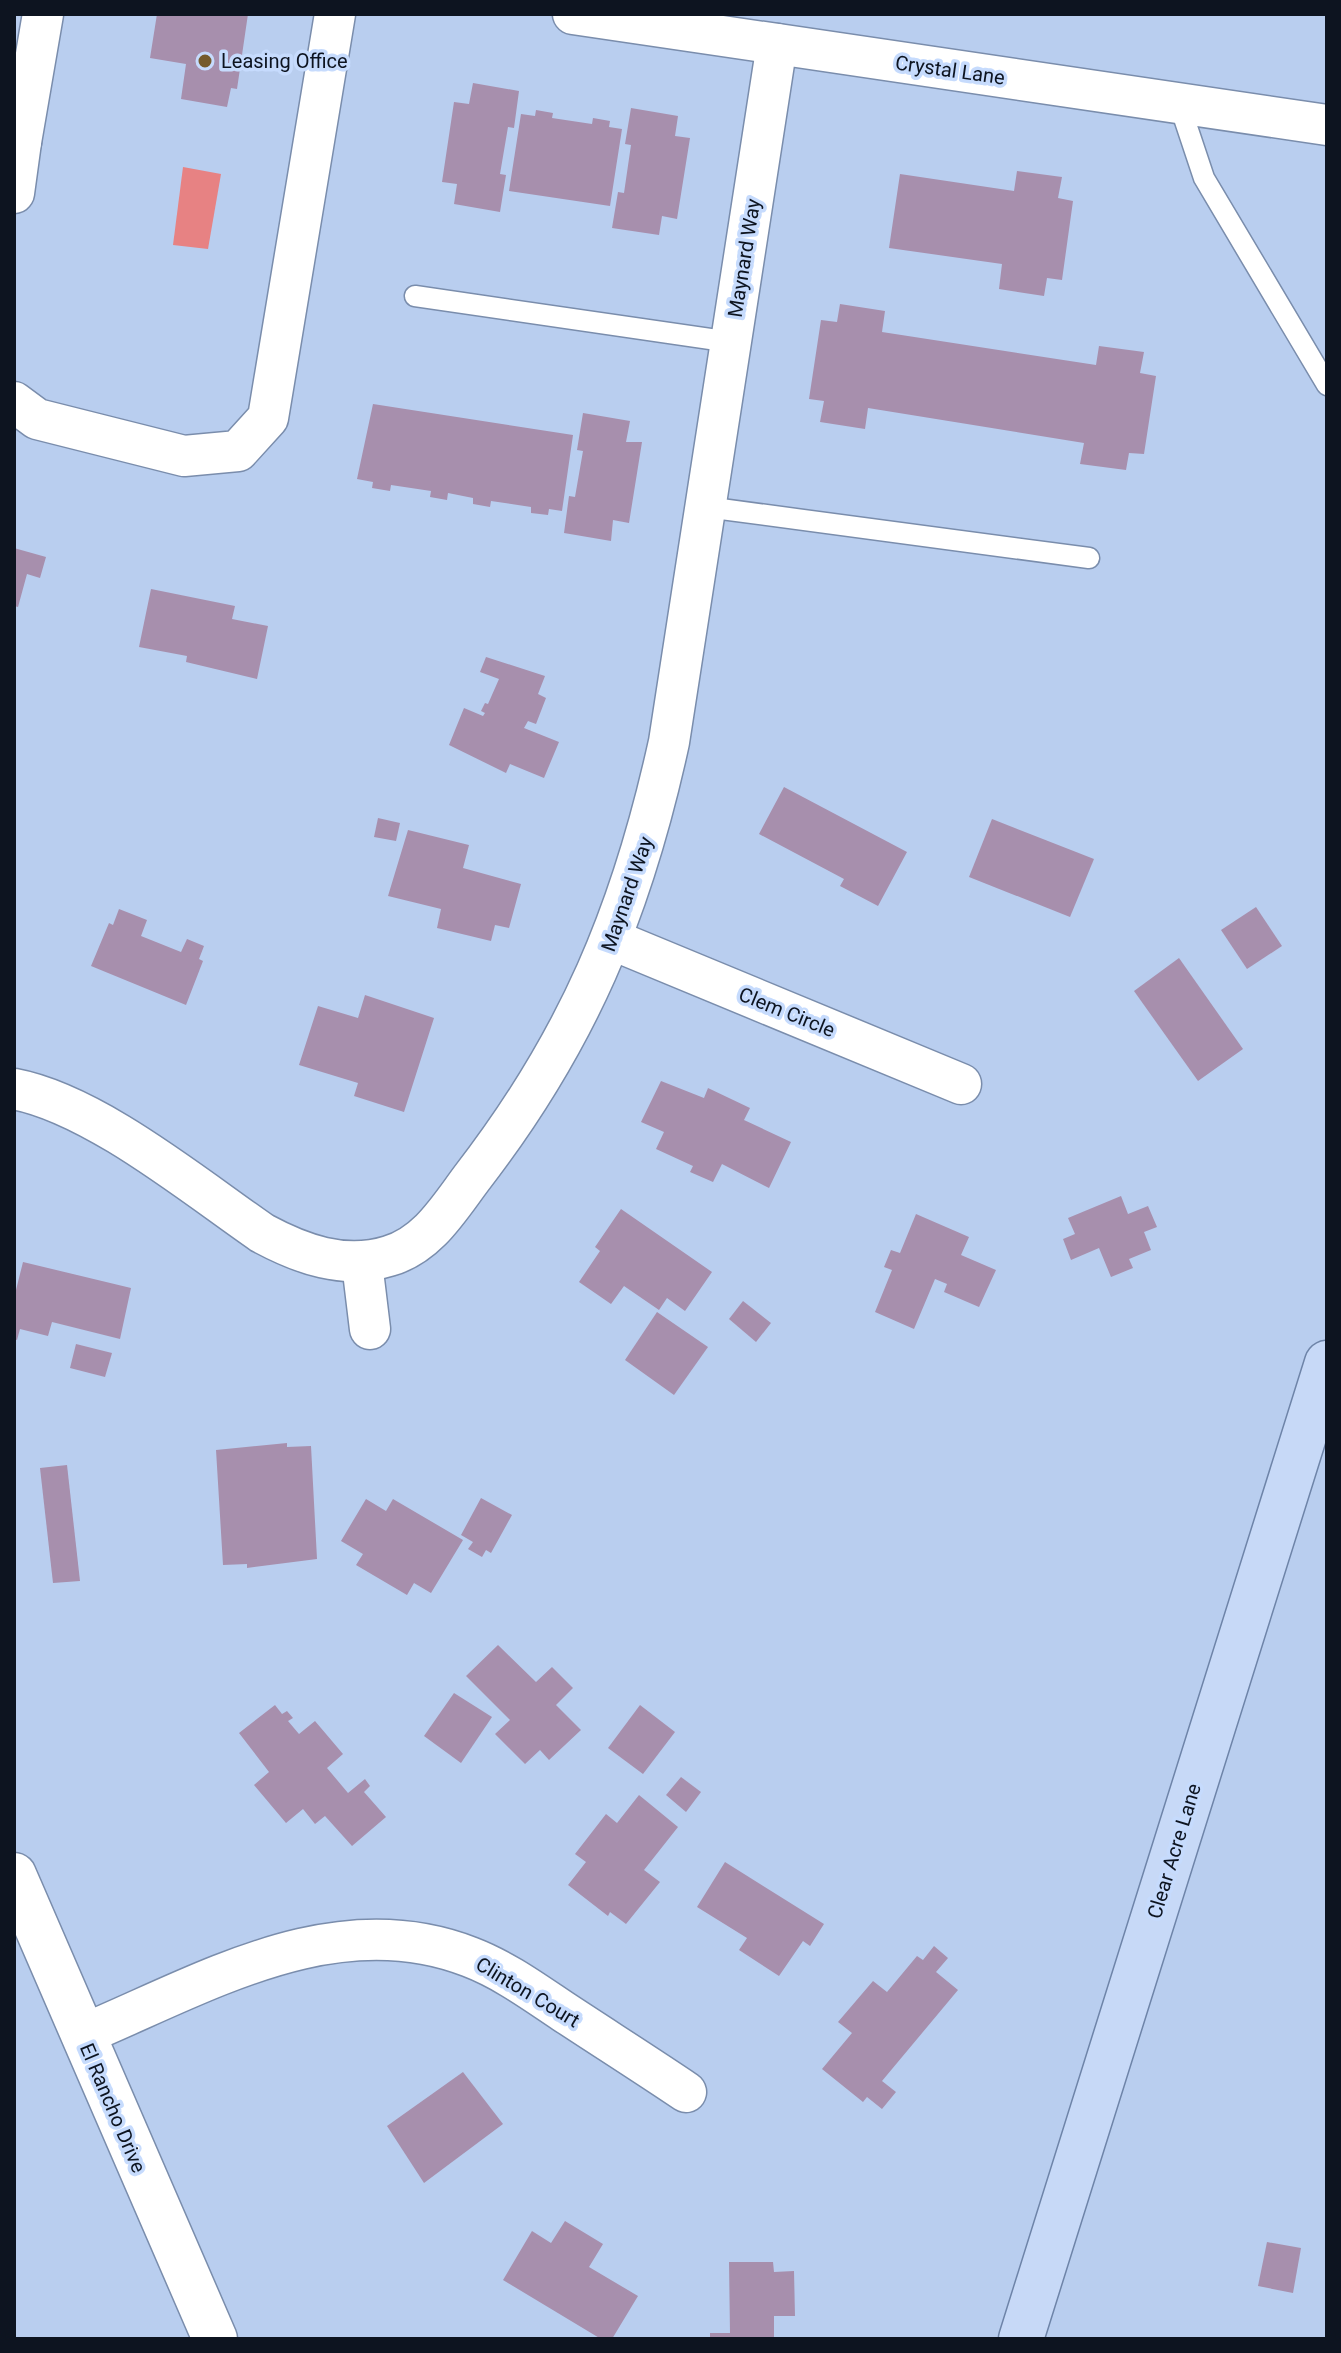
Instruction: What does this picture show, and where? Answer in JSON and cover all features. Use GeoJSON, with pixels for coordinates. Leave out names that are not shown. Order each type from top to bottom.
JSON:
{"type":"FeatureCollection","features":[{"type":"Feature","properties":{"kind":"main road","name":"Clear Acre Lane"},"geometry":{"type":"LineString","coordinates":[[1021,2339],[1327,1363]]}},
{"type":"Feature","properties":{"kind":"main road","name":"El Rancho Drive"},"geometry":{"type":"LineString","coordinates":[[14,1875],[215,2339]]}},
{"type":"Feature","properties":{"kind":"street"},"geometry":{"type":"LineString","coordinates":[[14,193],[18,141],[43,14]]}},
{"type":"Feature","properties":{"kind":"street"},"geometry":{"type":"LineString","coordinates":[[14,402],[37,419],[184,456],[238,451],[268,418],[335,14]]}},
{"type":"Feature","properties":{"kind":"street","name":"Crystal Lane"},"geometry":{"type":"LineString","coordinates":[[573,14],[732,26],[777,44],[1327,125]]}},
{"type":"Feature","properties":{"kind":"street","name":"Maynard Way"},"geometry":{"type":"LineString","coordinates":[[14,1089],[91,1117],[290,1248],[338,1261],[362,1263],[412,1246],[437,1224],[492,1152],[587,998],[613,940],[646,843],[667,755],[777,44]]}},
{"type":"Feature","properties":{"kind":"street","name":"Clem Circle"},"geometry":{"type":"LineString","coordinates":[[613,940],[961,1084]]}},
{"type":"Feature","properties":{"kind":"street"},"geometry":{"type":"LineString","coordinates":[[362,1263],[370,1329]]}},
{"type":"Feature","properties":{"kind":"street","name":"Clinton Court"},"geometry":{"type":"LineString","coordinates":[[82,2035],[289,1950],[329,1942],[385,1938],[436,1946],[513,1978],[686,2092]]}},
{"type":"Feature","properties":{"kind":"lane"},"geometry":{"type":"LineString","coordinates":[[1179,103],[1204,178],[1327,385]]}},
{"type":"Feature","properties":{"kind":"lane"},"geometry":{"type":"LineString","coordinates":[[415,296],[731,342]]}},
{"type":"Feature","properties":{"kind":"lane"},"geometry":{"type":"LineString","coordinates":[[706,507],[1089,558]]}},
{"type":"Feature","properties":{"kind":"shaded area"},"geometry":{"type":"Polygon","coordinates":[[[183,167],[221,174],[208,249],[173,245],[183,167]]]}},
{"type":"Feature","properties":{"kind":"building","name":"Leasing Office"},"geometry":{"type":"Polygon","coordinates":[[[157,14],[248,14],[237,89],[231,88],[227,107],[181,99],[186,64],[150,58],[157,14]]]}},
{"type":"Feature","properties":{"kind":"building"},"geometry":{"type":"Polygon","coordinates":[[[473,83],[519,91],[514,128],[508,127],[500,174],[506,175],[500,212],[454,204],[457,184],[442,182],[454,102],[469,104],[473,83]]]}},
{"type":"Feature","properties":{"kind":"building"},"geometry":{"type":"Polygon","coordinates":[[[631,108],[678,116],[675,136],[690,138],[677,219],[662,216],[659,235],[612,228],[618,192],[624,193],[631,145],[625,144],[631,108]]]}},
{"type":"Feature","properties":{"kind":"building"},"geometry":{"type":"Polygon","coordinates":[[[536,110],[553,113],[552,118],[592,124],[593,118],[610,121],[609,127],[622,129],[610,206],[509,191],[521,114],[535,116],[536,110]]]}},
{"type":"Feature","properties":{"kind":"building"},"geometry":{"type":"Polygon","coordinates":[[[1017,171],[1062,177],[1058,198],[1073,201],[1062,280],[1047,278],[1044,296],[999,289],[1002,264],[889,248],[900,174],[1014,191],[1017,171]]]}},
{"type":"Feature","properties":{"kind":"building"},"geometry":{"type":"Polygon","coordinates":[[[840,304],[885,311],[882,332],[1096,365],[1099,346],[1144,352],[1140,373],[1156,376],[1144,454],[1129,453],[1126,470],[1080,464],[1084,443],[868,408],[865,429],[820,422],[824,401],[809,399],[821,320],[837,322],[840,304]]]}},
{"type":"Feature","properties":{"kind":"building"},"geometry":{"type":"Polygon","coordinates":[[[373,404],[573,435],[562,511],[549,509],[548,515],[531,513],[531,507],[491,501],[490,507],[473,504],[473,498],[448,493],[447,500],[430,497],[431,491],[391,485],[390,491],[372,488],[373,482],[357,479],[373,404]]]}},
{"type":"Feature","properties":{"kind":"building"},"geometry":{"type":"Polygon","coordinates":[[[583,413],[630,421],[626,442],[642,442],[629,523],[613,520],[611,541],[564,533],[569,496],[575,497],[583,451],[577,450],[583,413]]]}},
{"type":"Feature","properties":{"kind":"building"},"geometry":{"type":"Polygon","coordinates":[[[14,548],[46,557],[40,578],[27,574],[18,607],[14,606],[14,548]]]}},
{"type":"Feature","properties":{"kind":"building"},"geometry":{"type":"Polygon","coordinates":[[[151,589],[235,606],[232,619],[268,626],[257,679],[186,662],[187,656],[139,647],[151,589]]]}},
{"type":"Feature","properties":{"kind":"building"},"geometry":{"type":"Polygon","coordinates":[[[486,657],[545,676],[538,694],[546,698],[536,724],[528,721],[524,728],[559,742],[544,778],[510,764],[506,773],[449,745],[464,708],[483,716],[485,713],[481,711],[485,703],[488,704],[499,679],[480,672],[486,657]]]}},
{"type":"Feature","properties":{"kind":"building"},"geometry":{"type":"Polygon","coordinates":[[[784,787],[907,852],[878,906],[840,886],[844,879],[759,834],[784,787]]]}},
{"type":"Feature","properties":{"kind":"building"},"geometry":{"type":"Polygon","coordinates":[[[378,818],[400,823],[396,841],[374,837],[378,818]]]}},
{"type":"Feature","properties":{"kind":"building"},"geometry":{"type":"Polygon","coordinates":[[[992,819],[1094,859],[1070,917],[969,877],[992,819]]]}},
{"type":"Feature","properties":{"kind":"building"},"geometry":{"type":"Polygon","coordinates":[[[408,830],[469,845],[463,868],[521,884],[509,928],[495,925],[491,941],[437,928],[441,909],[388,896],[408,830]]]}},
{"type":"Feature","properties":{"kind":"building"},"geometry":{"type":"Polygon","coordinates":[[[1256,907],[1282,946],[1247,969],[1221,930],[1256,907]]]}},
{"type":"Feature","properties":{"kind":"building"},"geometry":{"type":"Polygon","coordinates":[[[119,909],[147,920],[141,936],[181,952],[187,939],[204,946],[199,959],[203,961],[186,1005],[91,966],[109,923],[113,925],[119,909]]]}},
{"type":"Feature","properties":{"kind":"building"},"geometry":{"type":"Polygon","coordinates":[[[1179,958],[1243,1049],[1198,1081],[1134,991],[1179,958]]]}},
{"type":"Feature","properties":{"kind":"building"},"geometry":{"type":"Polygon","coordinates":[[[365,995],[434,1018],[404,1112],[354,1096],[358,1083],[299,1065],[318,1006],[358,1018],[365,995]]]}},
{"type":"Feature","properties":{"kind":"building"},"geometry":{"type":"Polygon","coordinates":[[[661,1081],[704,1098],[708,1088],[750,1108],[744,1120],[791,1142],[769,1188],[722,1164],[713,1182],[690,1172],[693,1166],[656,1149],[664,1132],[641,1122],[661,1081]]]}},
{"type":"Feature","properties":{"kind":"building"},"geometry":{"type":"Polygon","coordinates":[[[1121,1196],[1128,1214],[1148,1206],[1157,1227],[1144,1232],[1151,1250],[1129,1259],[1133,1268],[1111,1277],[1099,1248],[1071,1260],[1063,1239],[1075,1234],[1068,1218],[1121,1196]]]}},
{"type":"Feature","properties":{"kind":"building"},"geometry":{"type":"Polygon","coordinates":[[[621,1209],[712,1272],[685,1311],[667,1298],[659,1310],[624,1286],[611,1304],[579,1282],[600,1251],[595,1247],[621,1209]]]}},
{"type":"Feature","properties":{"kind":"building"},"geometry":{"type":"Polygon","coordinates":[[[916,1214],[969,1237],[961,1255],[996,1270],[979,1307],[944,1292],[947,1284],[935,1279],[914,1329],[875,1312],[892,1270],[884,1267],[891,1250],[900,1253],[916,1214]]]}},
{"type":"Feature","properties":{"kind":"building"},"geometry":{"type":"Polygon","coordinates":[[[23,1262],[131,1288],[120,1339],[52,1322],[48,1336],[20,1329],[17,1340],[14,1339],[14,1298],[23,1262]]]}},
{"type":"Feature","properties":{"kind":"building"},"geometry":{"type":"Polygon","coordinates":[[[743,1301],[771,1323],[756,1342],[729,1319],[743,1301]]]}},
{"type":"Feature","properties":{"kind":"building"},"geometry":{"type":"Polygon","coordinates":[[[657,1312],[708,1347],[674,1395],[625,1360],[657,1312]]]}},
{"type":"Feature","properties":{"kind":"building"},"geometry":{"type":"Polygon","coordinates":[[[76,1344],[112,1353],[105,1377],[70,1368],[76,1344]]]}},
{"type":"Feature","properties":{"kind":"building"},"geometry":{"type":"Polygon","coordinates":[[[287,1443],[287,1447],[311,1446],[317,1559],[247,1568],[247,1564],[223,1565],[216,1450],[287,1443]]]}},
{"type":"Feature","properties":{"kind":"building"},"geometry":{"type":"Polygon","coordinates":[[[67,1465],[80,1581],[53,1583],[40,1468],[67,1465]]]}},
{"type":"Feature","properties":{"kind":"building"},"geometry":{"type":"Polygon","coordinates":[[[481,1498],[512,1515],[491,1553],[486,1550],[482,1557],[468,1549],[473,1542],[461,1535],[481,1498]]]}},
{"type":"Feature","properties":{"kind":"building"},"geometry":{"type":"Polygon","coordinates":[[[366,1499],[386,1511],[393,1499],[463,1540],[431,1593],[414,1583],[407,1595],[356,1565],[363,1554],[341,1541],[366,1499]]]}},
{"type":"Feature","properties":{"kind":"building"},"geometry":{"type":"Polygon","coordinates":[[[498,1645],[536,1682],[552,1667],[573,1688],[556,1705],[581,1730],[549,1760],[540,1750],[525,1764],[495,1734],[510,1720],[466,1676],[498,1645]]]}},
{"type":"Feature","properties":{"kind":"building"},"geometry":{"type":"Polygon","coordinates":[[[454,1693],[492,1717],[461,1763],[424,1736],[454,1693]]]}},
{"type":"Feature","properties":{"kind":"building"},"geometry":{"type":"Polygon","coordinates":[[[275,1705],[282,1714],[287,1711],[293,1718],[288,1721],[299,1734],[315,1721],[343,1754],[327,1768],[348,1793],[365,1779],[370,1786],[364,1792],[386,1817],[352,1846],[325,1816],[315,1824],[303,1809],[286,1823],[254,1785],[269,1772],[239,1733],[275,1705]]]}},
{"type":"Feature","properties":{"kind":"building"},"geometry":{"type":"Polygon","coordinates":[[[640,1705],[675,1732],[643,1774],[608,1748],[640,1705]]]}},
{"type":"Feature","properties":{"kind":"building"},"geometry":{"type":"Polygon","coordinates":[[[681,1777],[701,1792],[686,1812],[666,1795],[681,1777]]]}},
{"type":"Feature","properties":{"kind":"building"},"geometry":{"type":"Polygon","coordinates":[[[639,1795],[678,1827],[644,1870],[660,1882],[626,1924],[610,1912],[608,1916],[568,1885],[586,1862],[575,1854],[606,1814],[617,1823],[639,1795]]]}},
{"type":"Feature","properties":{"kind":"building"},"geometry":{"type":"Polygon","coordinates":[[[725,1862],[824,1924],[810,1946],[803,1941],[779,1976],[739,1950],[747,1938],[697,1907],[725,1862]]]}},
{"type":"Feature","properties":{"kind":"building"},"geometry":{"type":"Polygon","coordinates":[[[934,1946],[948,1958],[936,1972],[958,1990],[882,2081],[896,2092],[882,2109],[867,2097],[863,2102],[822,2069],[852,2033],[838,2022],[873,1981],[887,1992],[917,1956],[923,1960],[934,1946]]]}},
{"type":"Feature","properties":{"kind":"building"},"geometry":{"type":"Polygon","coordinates":[[[463,2072],[503,2124],[424,2183],[387,2126],[463,2072]]]}},
{"type":"Feature","properties":{"kind":"building"},"geometry":{"type":"Polygon","coordinates":[[[565,2221],[603,2244],[589,2267],[638,2296],[612,2339],[601,2339],[503,2280],[532,2231],[551,2243],[565,2221]]]}},
{"type":"Feature","properties":{"kind":"building"},"geometry":{"type":"Polygon","coordinates":[[[1267,2242],[1301,2248],[1293,2293],[1258,2286],[1267,2242]]]}},
{"type":"Feature","properties":{"kind":"building"},"geometry":{"type":"Polygon","coordinates":[[[729,2262],[773,2262],[774,2272],[794,2271],[795,2316],[774,2316],[774,2339],[710,2339],[710,2333],[730,2333],[729,2262]]]}},
{"type":"Feature","properties":{"kind":"place","name":"Leasing Office"},"geometry":{"type":"Point","coordinates":[205,61]}}]}
